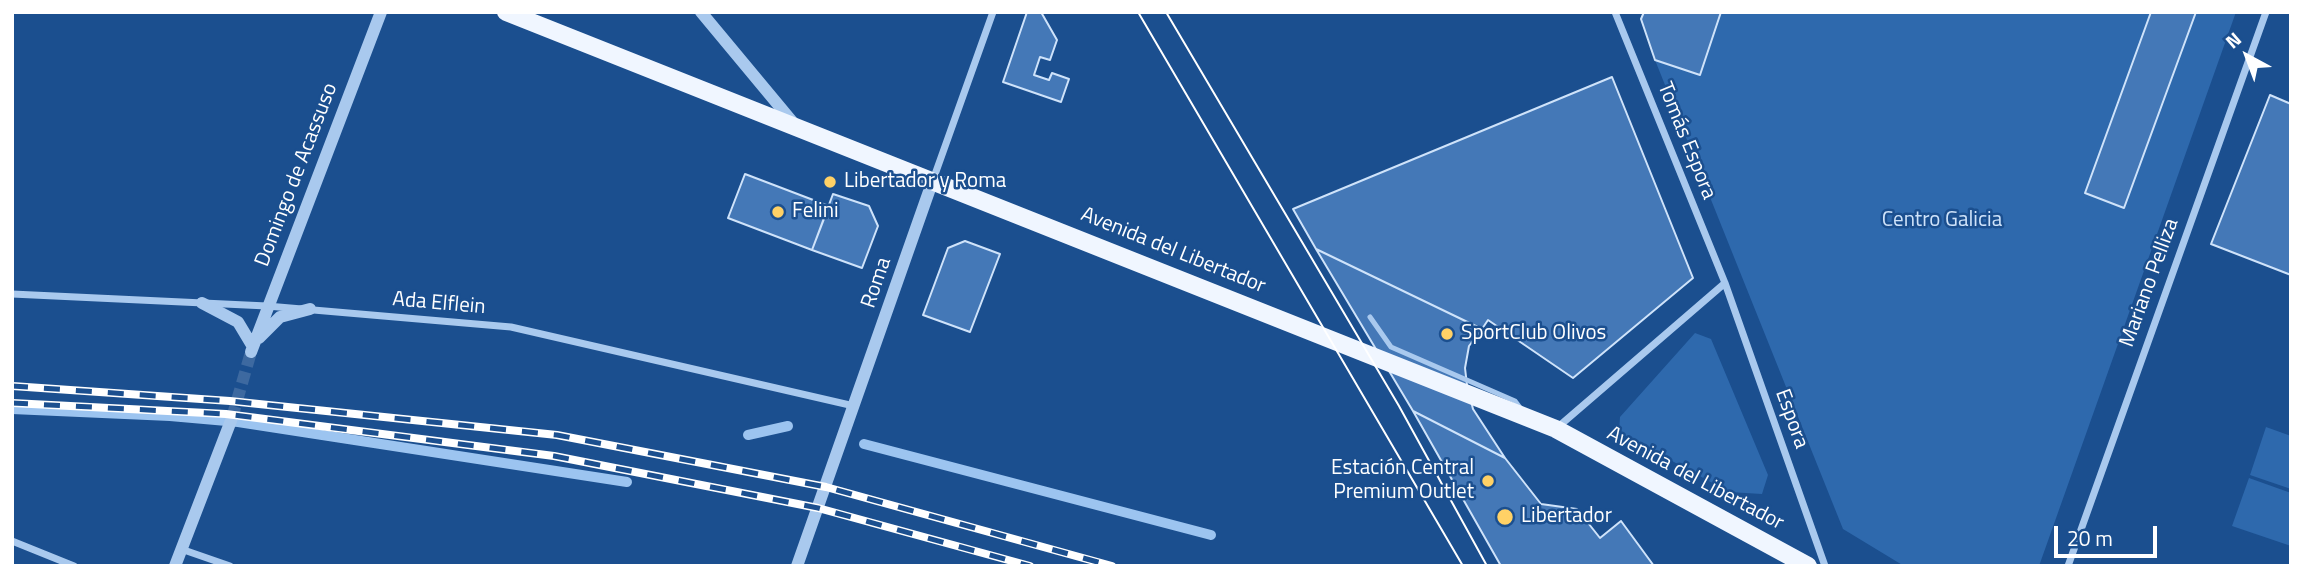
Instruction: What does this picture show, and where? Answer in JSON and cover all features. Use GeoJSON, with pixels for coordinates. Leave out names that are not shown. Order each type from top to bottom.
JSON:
{"type":"FeatureCollection","features":[{"type":"Feature","properties":{"kind":"main road","name":"Avenida del Libertador"},"geometry":{"type":"LineString","coordinates":[[506,12],[1556,429],[1808,566]]}},
{"type":"Feature","properties":{"kind":"street","name":"Domingo de Acassuso"},"geometry":{"type":"LineString","coordinates":[[252,349],[381,12]]}},
{"type":"Feature","properties":{"kind":"street"},"geometry":{"type":"LineString","coordinates":[[701,12],[795,126]]}},
{"type":"Feature","properties":{"kind":"street","name":"Roma"},"geometry":{"type":"LineString","coordinates":[[797,566],[993,12]]}},
{"type":"Feature","properties":{"kind":"street","name":"Mariano Pelliza"},"geometry":{"type":"LineString","coordinates":[[2068,566],[2266,12]]}},
{"type":"Feature","properties":{"kind":"street","name":"Tomás Espora"},"geometry":{"type":"LineString","coordinates":[[1618,14],[1724,283]]}},
{"type":"Feature","properties":{"kind":"street"},"geometry":{"type":"LineString","coordinates":[[1556,429],[1724,283]]}},
{"type":"Feature","properties":{"kind":"street","name":"Espora"},"geometry":{"type":"LineString","coordinates":[[1724,283],[1825,566]]}},
{"type":"Feature","properties":{"kind":"street","name":"Ada Elflein"},"geometry":{"type":"LineString","coordinates":[[12,294],[267,306],[511,327],[854,406]]}},
{"type":"Feature","properties":{"kind":"street"},"geometry":{"type":"LineString","coordinates":[[202,303],[238,322],[252,349],[270,324],[280,317],[310,309]]}},
{"type":"Feature","properties":{"kind":"street"},"geometry":{"type":"LineString","coordinates":[[175,566],[232,418]]}},
{"type":"Feature","properties":{"kind":"street"},"geometry":{"type":"LineString","coordinates":[[12,541],[74,566]]}},
{"type":"Feature","properties":{"kind":"street"},"geometry":{"type":"LineString","coordinates":[[181,549],[230,566]]}},
{"type":"Feature","properties":{"kind":"lane"},"geometry":{"type":"LineString","coordinates":[[1370,317],[1391,347],[1515,401],[1527,417]]}},
{"type":"Feature","properties":{"kind":"green space","name":"Centro Galicia"},"geometry":{"type":"Polygon","coordinates":[[[1644,12],[2236,12],[2039,566],[1904,566],[1843,529],[1655,60],[1641,19],[1644,12]]]}},
{"type":"Feature","properties":{"kind":"green space"},"geometry":{"type":"Polygon","coordinates":[[[1695,333],[1711,339],[1768,475],[1762,494],[1729,492],[1619,432],[1620,417],[1695,333]]]}},
{"type":"Feature","properties":{"kind":"green space"},"geometry":{"type":"Polygon","coordinates":[[[2266,427],[2291,436],[2291,489],[2250,475],[2266,427]]]}},
{"type":"Feature","properties":{"kind":"green space"},"geometry":{"type":"Polygon","coordinates":[[[2249,478],[2291,493],[2291,546],[2232,526],[2249,478]]]}},
{"type":"Feature","properties":{"kind":"building"},"geometry":{"type":"Polygon","coordinates":[[[1027,12],[1041,12],[1057,40],[1050,60],[1040,57],[1034,75],[1049,80],[1052,73],[1069,79],[1061,102],[1003,82],[1027,12]]]}},
{"type":"Feature","properties":{"kind":"building"},"geometry":{"type":"Polygon","coordinates":[[[1644,12],[1721,12],[1700,75],[1655,60],[1641,19],[1644,12]]]}},
{"type":"Feature","properties":{"kind":"building"},"geometry":{"type":"Polygon","coordinates":[[[2151,12],[2196,12],[2124,208],[2085,193],[2151,12]]]}},
{"type":"Feature","properties":{"kind":"building"},"geometry":{"type":"Polygon","coordinates":[[[1612,77],[1693,278],[1573,378],[1488,320],[1482,329],[1316,249],[1293,209],[1612,77]]]}},
{"type":"Feature","properties":{"kind":"building"},"geometry":{"type":"Polygon","coordinates":[[[2270,95],[2291,104],[2291,275],[2211,244],[2270,95]]]}},
{"type":"Feature","properties":{"kind":"building","name":"Felini"},"geometry":{"type":"Polygon","coordinates":[[[745,174],[829,206],[812,250],[728,218],[745,174]]]}},
{"type":"Feature","properties":{"kind":"building"},"geometry":{"type":"Polygon","coordinates":[[[833,194],[869,206],[878,226],[862,268],[812,250],[833,194]]]}},
{"type":"Feature","properties":{"kind":"building"},"geometry":{"type":"Polygon","coordinates":[[[965,241],[1000,254],[970,332],[923,315],[948,248],[965,241]]]}},
{"type":"Feature","properties":{"kind":"building"},"geometry":{"type":"Polygon","coordinates":[[[1316,249],[1482,329],[1469,346],[1465,368],[1467,385],[1473,409],[1505,458],[1413,411],[1316,249]]]}},
{"type":"Feature","properties":{"kind":"building","name":"Estación Central Premium Outlet"},"geometry":{"type":"Polygon","coordinates":[[[1413,411],[1505,458],[1541,504],[1577,509],[1600,538],[1621,521],[1654,566],[1501,566],[1413,411]]]}},
{"type":"Feature","properties":{"kind":"waterway"},"geometry":{"type":"LineString","coordinates":[[12,409],[238,422],[627,482]]}},
{"type":"Feature","properties":{"kind":"waterway"},"geometry":{"type":"LineString","coordinates":[[748,435],[788,426]]}},
{"type":"Feature","properties":{"kind":"waterway"},"geometry":{"type":"LineString","coordinates":[[864,444],[1211,535]]}},
{"type":"Feature","properties":{"kind":"tunnel"},"geometry":{"type":"LineString","coordinates":[[232,418],[251,352]]}},
{"type":"Feature","properties":{"kind":"tram line"},"geometry":{"type":"LineString","coordinates":[[1138,12],[1463,566]]}},
{"type":"Feature","properties":{"kind":"tram line"},"geometry":{"type":"LineString","coordinates":[[1166,12],[1399,406],[1487,566]]}},
{"type":"Feature","properties":{"kind":"railway"},"geometry":{"type":"LineString","coordinates":[[12,386],[230,401],[557,435],[826,487],[1112,566]]}},
{"type":"Feature","properties":{"kind":"railway"},"geometry":{"type":"LineString","coordinates":[[12,403],[226,414],[554,456],[818,508],[1030,566]]}},
{"type":"Feature","properties":{"kind":"place","name":"Libertador y Roma"},"geometry":{"type":"Point","coordinates":[830,182]}},
{"type":"Feature","properties":{"kind":"place","name":"Felini"},"geometry":{"type":"Point","coordinates":[778,212]}},
{"type":"Feature","properties":{"kind":"place","name":"SportClub Olivos"},"geometry":{"type":"Point","coordinates":[1447,334]}},
{"type":"Feature","properties":{"kind":"place","name":"Estación Central Premium Outlet"},"geometry":{"type":"Point","coordinates":[1488,481]}},
{"type":"Feature","properties":{"kind":"place","name":"Libertador"},"geometry":{"type":"Point","coordinates":[1505,517]}}]}
